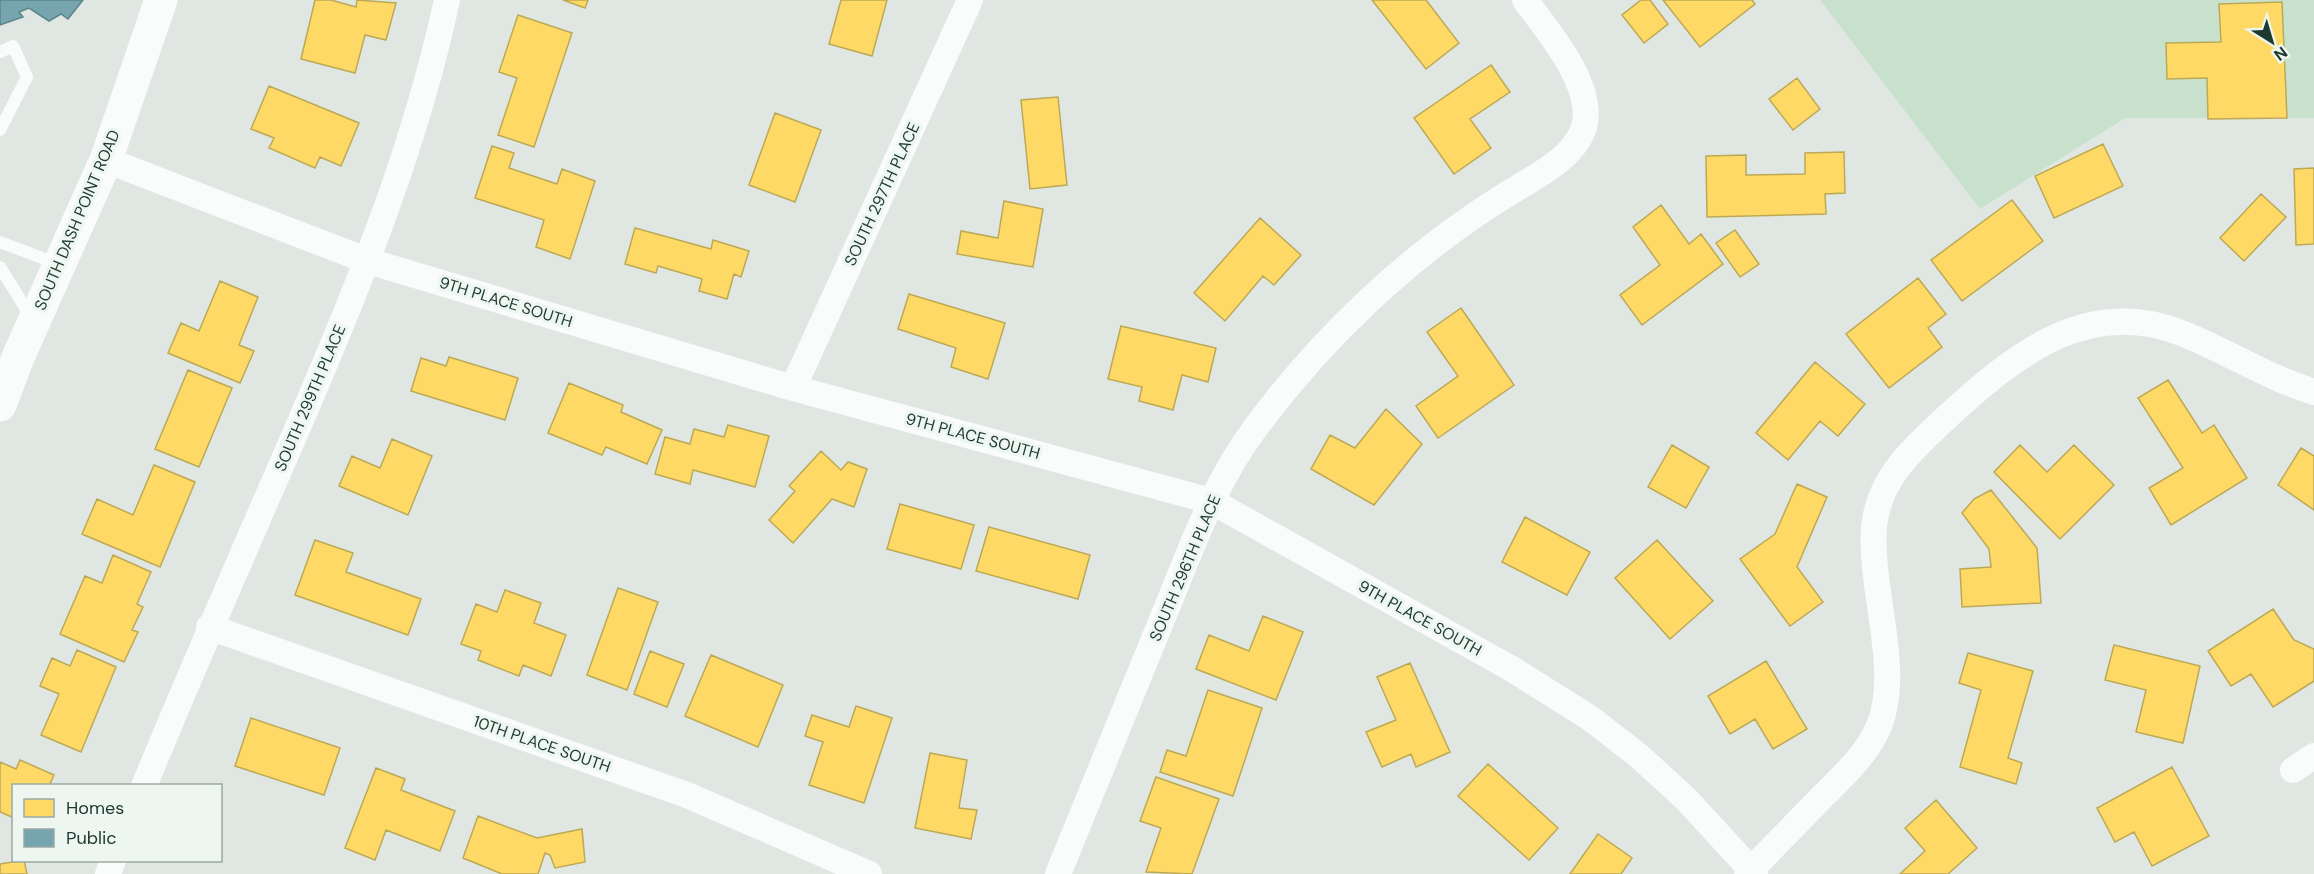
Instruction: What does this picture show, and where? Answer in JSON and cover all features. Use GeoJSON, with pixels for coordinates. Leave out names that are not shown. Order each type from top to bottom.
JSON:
{"type":"FeatureCollection","features":[{"type":"Feature","properties":{"kind":"main road","name":"SOUTH DASH POINT ROAD"},"geometry":{"type":"LineString","coordinates":[[0,405],[34,321],[106,160],[161,0]]}},
{"type":"Feature","properties":{"kind":"street","name":"SOUTH 299TH PLACE"},"geometry":{"type":"LineString","coordinates":[[145,784],[209,627],[368,261],[415,126],[447,0]]}},
{"type":"Feature","properties":{"kind":"street","name":"SOUTH 297TH PLACE"},"geometry":{"type":"LineString","coordinates":[[793,388],[970,0]]}},
{"type":"Feature","properties":{"kind":"street","name":"SOUTH 296TH PLACE"},"geometry":{"type":"LineString","coordinates":[[1058,874],[1210,501],[1254,429],[1315,355],[1375,295],[1453,231],[1562,157],[1583,131],[1586,115],[1583,94],[1574,72],[1525,0]]}},
{"type":"Feature","properties":{"kind":"street","name":"9TH PLACE SOUTH"},"geometry":{"type":"LineString","coordinates":[[106,160],[368,261],[793,388],[1210,501],[1512,669],[1590,718],[1639,756],[1686,799],[1751,873]]}},
{"type":"Feature","properties":{"kind":"street"},"geometry":{"type":"LineString","coordinates":[[1751,873],[1852,767],[1880,725],[1885,707],[1886,664],[1878,599],[1874,528],[1879,499],[1887,481],[1900,463],[1963,403],[2018,361],[2060,334],[2099,322],[2124,321],[2152,325],[2181,333],[2314,392]]}},
{"type":"Feature","properties":{"kind":"street","name":"10TH PLACE SOUTH"},"geometry":{"type":"LineString","coordinates":[[209,627],[687,795],[869,874]]}},
{"type":"Feature","properties":{"kind":"lane"},"geometry":{"type":"LineString","coordinates":[[0,52],[13,46],[27,77],[0,130]]}},
{"type":"Feature","properties":{"kind":"lane"},"geometry":{"type":"LineString","coordinates":[[0,242],[59,264]]}},
{"type":"Feature","properties":{"kind":"lane"},"geometry":{"type":"LineString","coordinates":[[0,267],[34,321]]}},
{"type":"Feature","properties":{"kind":"green space"},"geometry":{"type":"Polygon","coordinates":[[[1820,0],[2314,0],[2314,118],[2125,118],[1980,209],[1820,0]]]}},
{"type":"Feature","properties":{"kind":"building: Homes"},"geometry":{"type":"Polygon","coordinates":[[[315,0],[331,0],[356,7],[357,0],[396,3],[386,40],[365,35],[355,73],[301,59],[315,0]]]}},
{"type":"Feature","properties":{"kind":"building: Homes"},"geometry":{"type":"Polygon","coordinates":[[[563,0],[588,0],[585,8],[563,0]]]}},
{"type":"Feature","properties":{"kind":"building: Homes"},"geometry":{"type":"Polygon","coordinates":[[[841,0],[887,0],[872,56],[829,44],[841,0]]]}},
{"type":"Feature","properties":{"kind":"building: Homes"},"geometry":{"type":"Polygon","coordinates":[[[1372,0],[1426,0],[1459,43],[1426,69],[1372,0]]]}},
{"type":"Feature","properties":{"kind":"building: Homes"},"geometry":{"type":"Polygon","coordinates":[[[1641,0],[1650,0],[1668,24],[1644,43],[1622,15],[1641,0]]]}},
{"type":"Feature","properties":{"kind":"building: Homes"},"geometry":{"type":"Polygon","coordinates":[[[1663,0],[1752,0],[1755,4],[1700,47],[1663,0]]]}},
{"type":"Feature","properties":{"kind":"building: Homes"},"geometry":{"type":"Polygon","coordinates":[[[2282,2],[2287,118],[2208,119],[2207,78],[2167,79],[2166,43],[2221,42],[2219,4],[2282,2]]]}},
{"type":"Feature","properties":{"kind":"building: Homes"},"geometry":{"type":"Polygon","coordinates":[[[518,15],[572,33],[534,147],[498,135],[517,78],[499,72],[518,15]]]}},
{"type":"Feature","properties":{"kind":"building: Homes"},"geometry":{"type":"Polygon","coordinates":[[[1491,65],[1510,92],[1470,119],[1491,148],[1454,174],[1414,118],[1491,65]]]}},
{"type":"Feature","properties":{"kind":"building: Homes"},"geometry":{"type":"Polygon","coordinates":[[[1797,78],[1820,109],[1793,130],[1769,99],[1797,78]]]}},
{"type":"Feature","properties":{"kind":"building: Homes"},"geometry":{"type":"Polygon","coordinates":[[[269,86],[359,123],[341,166],[320,157],[315,168],[269,148],[274,138],[251,129],[269,86]]]}},
{"type":"Feature","properties":{"kind":"building: Homes"},"geometry":{"type":"Polygon","coordinates":[[[1058,97],[1067,185],[1030,189],[1021,100],[1058,97]]]}},
{"type":"Feature","properties":{"kind":"building: Homes"},"geometry":{"type":"Polygon","coordinates":[[[775,113],[821,130],[795,202],[749,185],[775,113]]]}},
{"type":"Feature","properties":{"kind":"building: Homes"},"geometry":{"type":"Polygon","coordinates":[[[2103,144],[2123,186],[2054,218],[2035,176],[2103,144]]]}},
{"type":"Feature","properties":{"kind":"building: Homes"},"geometry":{"type":"Polygon","coordinates":[[[492,146],[514,153],[509,168],[557,184],[562,169],[595,181],[570,259],[536,247],[544,220],[475,198],[492,146]]]}},
{"type":"Feature","properties":{"kind":"building: Homes"},"geometry":{"type":"Polygon","coordinates":[[[1844,152],[1845,193],[1825,194],[1826,214],[1707,217],[1706,156],[1746,155],[1746,175],[1805,174],[1805,153],[1844,152]]]}},
{"type":"Feature","properties":{"kind":"building: Homes"},"geometry":{"type":"Polygon","coordinates":[[[2314,168],[2314,244],[2296,245],[2294,169],[2314,168]]]}},
{"type":"Feature","properties":{"kind":"building: Homes"},"geometry":{"type":"Polygon","coordinates":[[[2261,194],[2286,217],[2244,261],[2220,238],[2261,194]]]}},
{"type":"Feature","properties":{"kind":"building: Homes"},"geometry":{"type":"Polygon","coordinates":[[[2012,200],[2043,241],[1962,301],[1931,260],[2012,200]]]}},
{"type":"Feature","properties":{"kind":"building: Homes"},"geometry":{"type":"Polygon","coordinates":[[[1004,201],[1043,209],[1033,267],[957,254],[961,231],[998,238],[1004,201]]]}},
{"type":"Feature","properties":{"kind":"building: Homes"},"geometry":{"type":"Polygon","coordinates":[[[1661,205],[1689,244],[1701,234],[1723,264],[1642,325],[1620,295],[1660,265],[1633,227],[1661,205]]]}},
{"type":"Feature","properties":{"kind":"building: Homes"},"geometry":{"type":"Polygon","coordinates":[[[1260,218],[1301,255],[1274,285],[1263,276],[1225,321],[1194,293],[1260,218]]]}},
{"type":"Feature","properties":{"kind":"building: Homes"},"geometry":{"type":"Polygon","coordinates":[[[635,228],[711,249],[713,240],[749,251],[741,277],[734,274],[727,299],[699,291],[702,279],[658,266],[656,273],[625,264],[635,228]]]}},
{"type":"Feature","properties":{"kind":"building: Homes"},"geometry":{"type":"Polygon","coordinates":[[[1735,230],[1759,264],[1740,277],[1716,243],[1735,230]]]}},
{"type":"Feature","properties":{"kind":"building: Homes"},"geometry":{"type":"Polygon","coordinates":[[[1918,278],[1946,314],[1928,328],[1942,347],[1889,388],[1846,334],[1918,278]]]}},
{"type":"Feature","properties":{"kind":"building: Homes"},"geometry":{"type":"Polygon","coordinates":[[[220,281],[258,297],[239,345],[254,351],[240,383],[168,353],[181,323],[199,331],[220,281]]]}},
{"type":"Feature","properties":{"kind":"building: Homes"},"geometry":{"type":"Polygon","coordinates":[[[909,294],[1005,323],[988,379],[951,367],[956,348],[898,329],[909,294]]]}},
{"type":"Feature","properties":{"kind":"building: Homes"},"geometry":{"type":"Polygon","coordinates":[[[1461,308],[1514,385],[1438,438],[1416,406],[1458,376],[1427,332],[1461,308]]]}},
{"type":"Feature","properties":{"kind":"building: Homes"},"geometry":{"type":"Polygon","coordinates":[[[1121,326],[1216,348],[1208,382],[1182,375],[1173,410],[1139,401],[1142,387],[1108,379],[1121,326]]]}},
{"type":"Feature","properties":{"kind":"building: Homes"},"geometry":{"type":"Polygon","coordinates":[[[449,357],[518,378],[505,420],[411,391],[421,358],[446,366],[449,357]]]}},
{"type":"Feature","properties":{"kind":"building: Homes"},"geometry":{"type":"Polygon","coordinates":[[[1815,362],[1865,404],[1838,436],[1820,421],[1788,460],[1756,433],[1815,362]]]}},
{"type":"Feature","properties":{"kind":"building: Homes"},"geometry":{"type":"Polygon","coordinates":[[[188,370],[232,388],[199,467],[155,449],[188,370]]]}},
{"type":"Feature","properties":{"kind":"building: Homes"},"geometry":{"type":"Polygon","coordinates":[[[2168,380],[2202,433],[2214,425],[2247,478],[2171,525],[2149,488],[2183,468],[2138,398],[2168,380]]]}},
{"type":"Feature","properties":{"kind":"building: Homes"},"geometry":{"type":"Polygon","coordinates":[[[569,383],[623,405],[621,412],[662,430],[647,464],[606,447],[602,455],[548,433],[569,383]]]}},
{"type":"Feature","properties":{"kind":"building: Homes"},"geometry":{"type":"Polygon","coordinates":[[[1386,409],[1422,444],[1374,505],[1311,469],[1330,435],[1355,448],[1386,409]]]}},
{"type":"Feature","properties":{"kind":"building: Homes"},"geometry":{"type":"Polygon","coordinates":[[[728,425],[769,436],[755,487],[693,470],[690,484],[655,474],[665,437],[690,444],[694,429],[724,437],[728,425]]]}},
{"type":"Feature","properties":{"kind":"building: Homes"},"geometry":{"type":"Polygon","coordinates":[[[392,439],[432,456],[408,515],[339,486],[352,456],[380,468],[392,439]]]}},
{"type":"Feature","properties":{"kind":"building: Homes"},"geometry":{"type":"Polygon","coordinates":[[[1672,445],[1709,467],[1686,508],[1648,487],[1672,445]]]}},
{"type":"Feature","properties":{"kind":"building: Homes"},"geometry":{"type":"Polygon","coordinates":[[[2020,445],[2047,472],[2074,445],[2114,485],[2060,539],[1994,472],[2020,445]]]}},
{"type":"Feature","properties":{"kind":"building: Homes"},"geometry":{"type":"Polygon","coordinates":[[[2301,448],[2314,456],[2314,510],[2278,485],[2301,448]]]}},
{"type":"Feature","properties":{"kind":"building: Homes"},"geometry":{"type":"Polygon","coordinates":[[[821,451],[841,470],[848,462],[867,469],[854,507],[832,499],[793,543],[769,520],[795,491],[789,486],[821,451]]]}},
{"type":"Feature","properties":{"kind":"building: Homes"},"geometry":{"type":"Polygon","coordinates":[[[154,465],[195,482],[160,567],[82,534],[97,499],[133,515],[154,465]]]}},
{"type":"Feature","properties":{"kind":"building: Homes"},"geometry":{"type":"Polygon","coordinates":[[[1797,484],[1827,497],[1797,567],[1823,602],[1790,626],[1740,559],[1775,534],[1797,484]]]}},
{"type":"Feature","properties":{"kind":"building: Homes"},"geometry":{"type":"Polygon","coordinates":[[[1991,490],[2037,548],[2041,603],[1962,607],[1960,569],[1991,567],[1989,549],[1962,513],[1974,499],[1991,490]]]}},
{"type":"Feature","properties":{"kind":"building: Homes"},"geometry":{"type":"Polygon","coordinates":[[[900,504],[974,525],[961,569],[887,549],[900,504]]]}},
{"type":"Feature","properties":{"kind":"building: Homes"},"geometry":{"type":"Polygon","coordinates":[[[1525,517],[1590,552],[1567,595],[1502,562],[1525,517]]]}},
{"type":"Feature","properties":{"kind":"building: Homes"},"geometry":{"type":"Polygon","coordinates":[[[989,527],[1090,555],[1078,599],[976,571],[989,527]]]}},
{"type":"Feature","properties":{"kind":"building: Homes"},"geometry":{"type":"Polygon","coordinates":[[[315,540],[353,553],[346,572],[421,599],[408,635],[295,595],[315,540]]]}},
{"type":"Feature","properties":{"kind":"building: Homes"},"geometry":{"type":"Polygon","coordinates":[[[1657,540],[1713,601],[1670,639],[1615,578],[1657,540]]]}},
{"type":"Feature","properties":{"kind":"building: Homes"},"geometry":{"type":"Polygon","coordinates":[[[113,555],[151,572],[137,604],[143,607],[132,630],[138,632],[124,662],[60,634],[85,576],[102,583],[113,555]]]}},
{"type":"Feature","properties":{"kind":"building: Homes"},"geometry":{"type":"Polygon","coordinates":[[[618,588],[658,602],[627,690],[587,675],[618,588]]]}},
{"type":"Feature","properties":{"kind":"building: Homes"},"geometry":{"type":"Polygon","coordinates":[[[505,590],[541,603],[534,623],[566,635],[551,676],[523,665],[519,676],[478,660],[481,651],[461,644],[476,604],[497,612],[505,590]]]}},
{"type":"Feature","properties":{"kind":"building: Homes"},"geometry":{"type":"Polygon","coordinates":[[[2273,609],[2294,640],[2314,649],[2314,681],[2273,707],[2251,674],[2231,686],[2208,651],[2273,609]]]}},
{"type":"Feature","properties":{"kind":"building: Homes"},"geometry":{"type":"Polygon","coordinates":[[[1263,616],[1303,632],[1276,700],[1196,669],[1209,635],[1249,651],[1263,616]]]}},
{"type":"Feature","properties":{"kind":"building: Homes"},"geometry":{"type":"Polygon","coordinates":[[[2114,645],[2200,666],[2183,743],[2136,732],[2146,690],[2105,680],[2114,645]]]}},
{"type":"Feature","properties":{"kind":"building: Homes"},"geometry":{"type":"Polygon","coordinates":[[[77,650],[116,667],[81,752],[41,735],[59,694],[40,686],[52,658],[70,666],[77,650]]]}},
{"type":"Feature","properties":{"kind":"building: Homes"},"geometry":{"type":"Polygon","coordinates":[[[650,651],[684,664],[667,707],[634,694],[650,651]]]}},
{"type":"Feature","properties":{"kind":"building: Homes"},"geometry":{"type":"Polygon","coordinates":[[[1968,653],[2033,671],[2008,758],[2022,763],[2016,784],[1960,767],[1981,690],[1959,683],[1968,653]]]}},
{"type":"Feature","properties":{"kind":"building: Homes"},"geometry":{"type":"Polygon","coordinates":[[[711,655],[783,685],[758,747],[685,716],[711,655]]]}},
{"type":"Feature","properties":{"kind":"building: Homes"},"geometry":{"type":"Polygon","coordinates":[[[1766,661],[1807,729],[1773,749],[1755,719],[1730,734],[1708,696],[1766,661]]]}},
{"type":"Feature","properties":{"kind":"building: Homes"},"geometry":{"type":"Polygon","coordinates":[[[1410,663],[1450,752],[1416,767],[1411,754],[1382,767],[1366,732],[1396,720],[1377,677],[1410,663]]]}},
{"type":"Feature","properties":{"kind":"building: Homes"},"geometry":{"type":"Polygon","coordinates":[[[1208,690],[1262,708],[1233,796],[1160,772],[1167,750],[1186,756],[1208,690]]]}},
{"type":"Feature","properties":{"kind":"building: Homes"},"geometry":{"type":"Polygon","coordinates":[[[856,706],[892,718],[864,803],[809,785],[823,742],[805,736],[812,715],[849,727],[856,706]]]}},
{"type":"Feature","properties":{"kind":"building: Homes"},"geometry":{"type":"Polygon","coordinates":[[[251,718],[340,748],[324,795],[235,766],[251,718]]]}},
{"type":"Feature","properties":{"kind":"building: Homes"},"geometry":{"type":"Polygon","coordinates":[[[930,753],[967,760],[959,808],[977,810],[971,839],[915,828],[930,753]]]}},
{"type":"Feature","properties":{"kind":"building: Homes"},"geometry":{"type":"Polygon","coordinates":[[[20,760],[54,775],[50,784],[12,784],[12,817],[0,812],[0,762],[16,769],[20,760]]]}},
{"type":"Feature","properties":{"kind":"building: Homes"},"geometry":{"type":"Polygon","coordinates":[[[1488,764],[1558,828],[1529,860],[1458,796],[1488,764]]]}},
{"type":"Feature","properties":{"kind":"building: Homes"},"geometry":{"type":"Polygon","coordinates":[[[2172,767],[2209,836],[2152,866],[2134,832],[2115,842],[2097,808],[2172,767]]]}},
{"type":"Feature","properties":{"kind":"building: Homes"},"geometry":{"type":"Polygon","coordinates":[[[376,768],[405,779],[401,790],[455,811],[440,851],[386,830],[375,860],[345,848],[376,768]]]}},
{"type":"Feature","properties":{"kind":"building: Homes"},"geometry":{"type":"Polygon","coordinates":[[[1156,777],[1219,799],[1192,874],[1146,872],[1161,828],[1140,821],[1156,777]]]}},
{"type":"Feature","properties":{"kind":"building: Homes"},"geometry":{"type":"Polygon","coordinates":[[[1936,800],[1977,848],[1948,874],[1900,874],[1925,851],[1905,828],[1936,800]]]}},
{"type":"Feature","properties":{"kind":"building: Homes"},"geometry":{"type":"Polygon","coordinates":[[[478,816],[537,838],[582,829],[585,862],[555,868],[550,855],[545,853],[538,874],[502,874],[463,858],[478,816]]]}},
{"type":"Feature","properties":{"kind":"building: Homes"},"geometry":{"type":"Polygon","coordinates":[[[1598,834],[1632,858],[1621,874],[1570,874],[1598,834]]]}},
{"type":"Feature","properties":{"kind":"building: Homes"},"geometry":{"type":"Polygon","coordinates":[[[24,862],[27,874],[0,874],[0,864],[24,862]]]}},
{"type":"Feature","properties":{"kind":"building: Public"},"geometry":{"type":"Polygon","coordinates":[[[0,0],[83,0],[68,19],[61,14],[49,21],[29,8],[19,12],[23,17],[0,25],[0,0]]]}}]}
